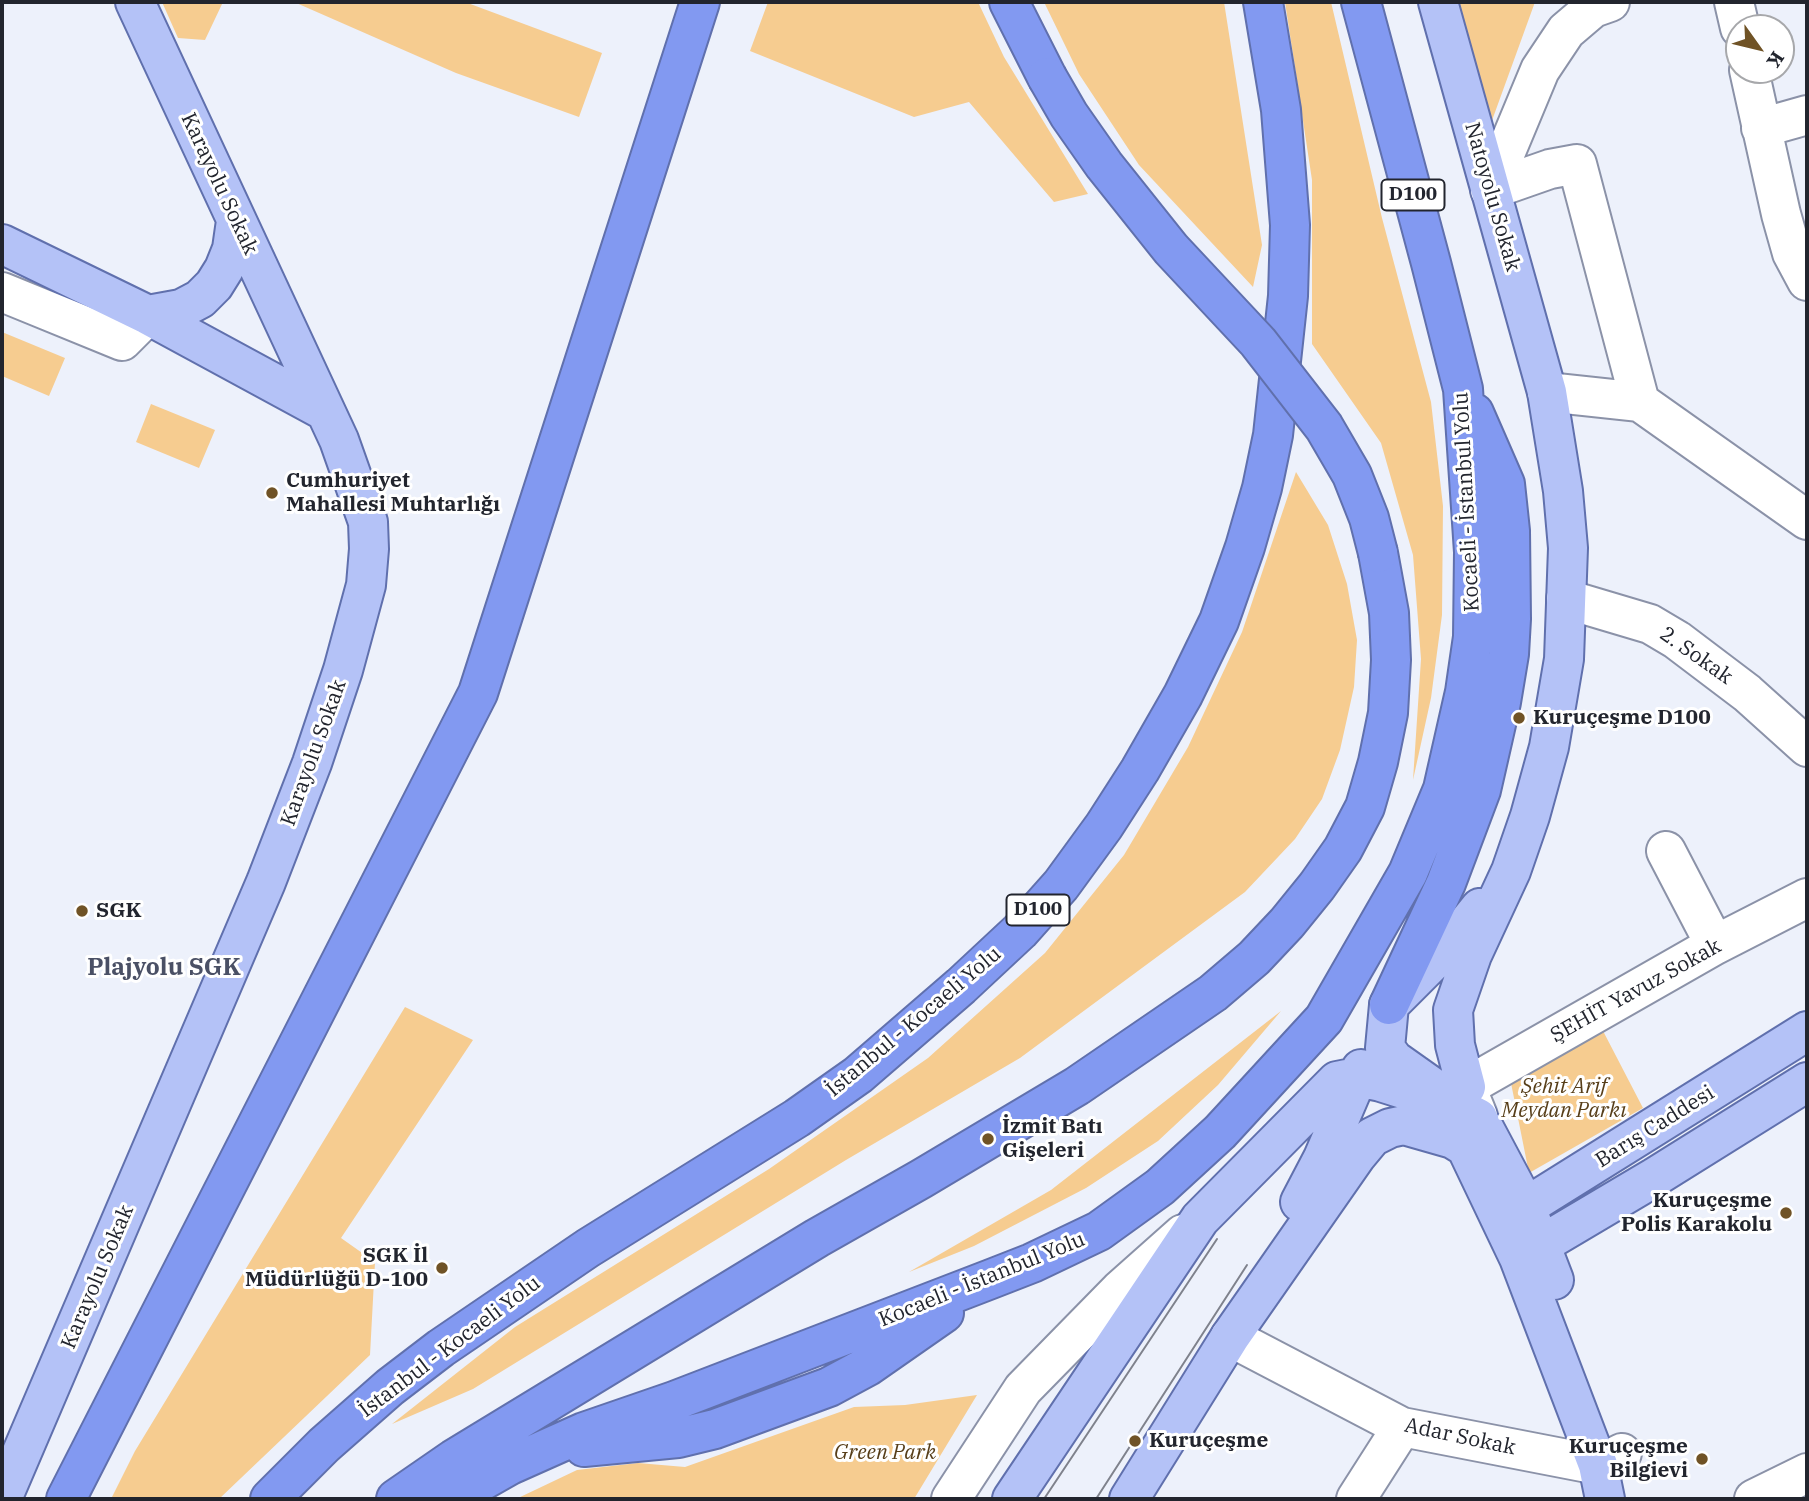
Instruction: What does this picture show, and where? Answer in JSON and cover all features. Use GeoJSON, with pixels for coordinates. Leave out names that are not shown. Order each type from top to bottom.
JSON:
{"type":"FeatureCollection","features":[{"type":"Feature","properties":{"kind":"highway"},"geometry":{"type":"LineString","coordinates":[[66,1499],[478,693],[700,2]]}},
{"type":"Feature","properties":{"kind":"highway"},"geometry":{"type":"LineString","coordinates":[[396,1499],[454,1459],[817,1238],[1077,1086],[1213,993],[1254,958],[1287,923],[1343,849],[1365,807],[1388,713],[1391,660],[1389,613],[1378,552],[1353,475],[1324,427],[1258,342],[1171,249],[1104,165],[1069,115],[1009,2]]}},
{"type":"Feature","properties":{"kind":"highway","name":"İstanbul - Kocaeli Yolu"},"geometry":{"type":"LineString","coordinates":[[270,1499],[324,1445],[390,1387],[441,1348],[578,1255],[797,1118],[858,1075],[1020,932],[1061,885],[1104,826],[1183,695],[1219,621],[1245,547],[1262,488],[1273,435],[1288,296],[1290,225],[1281,110],[1263,2]]}},
{"type":"Feature","properties":{"kind":"highway","name":"Kocaeli - İstanbul Yolu"},"geometry":{"type":"LineString","coordinates":[[450,1499],[510,1465],[584,1432],[674,1401],[1032,1263],[1099,1231],[1160,1187],[1220,1132],[1324,1019],[1408,873],[1443,789],[1465,692],[1473,637],[1474,552],[1463,389],[1432,263],[1361,2]]}},
{"type":"Feature","properties":{"kind":"highway"},"geometry":{"type":"LineString","coordinates":[[1389,1005],[1446,883],[1480,790],[1501,702],[1509,654],[1510,531],[1505,484],[1463,389]]}},
{"type":"Feature","properties":{"kind":"main road","name":"Karayolu Sokak"},"geometry":{"type":"LineString","coordinates":[[2,1499],[266,882],[312,763],[343,670],[366,585],[368,522],[339,440],[274,309],[135,2]]}},
{"type":"Feature","properties":{"kind":"main road","name":"Natoyolu Sokak"},"geometry":{"type":"LineString","coordinates":[[1438,2],[1547,391],[1563,491],[1568,548],[1564,659],[1559,699],[1533,805],[1511,872]]}},
{"type":"Feature","properties":{"kind":"main road"},"geometry":{"type":"LineString","coordinates":[[148,315],[181,309],[200,299],[214,285],[232,249],[236,221]]}},
{"type":"Feature","properties":{"kind":"main road"},"geometry":{"type":"LineString","coordinates":[[2,244],[148,315],[325,411]]}},
{"type":"Feature","properties":{"kind":"main road"},"geometry":{"type":"LineString","coordinates":[[200,299],[237,300],[274,309],[266,328],[250,349],[239,353],[226,353],[203,345]]}},
{"type":"Feature","properties":{"kind":"main road"},"geometry":{"type":"LineString","coordinates":[[1230,1337],[1323,1158],[1389,1005],[1455,939],[1511,872]]}},
{"type":"Feature","properties":{"kind":"main road"},"geometry":{"type":"LineString","coordinates":[[1511,872],[1472,955],[1453,1010],[1455,1045],[1472,1102],[1530,1251],[1609,1472],[1630,1499]]}},
{"type":"Feature","properties":{"kind":"main road"},"geometry":{"type":"LineString","coordinates":[[1389,1005],[1385,1048],[1394,1060],[1472,1102]]}},
{"type":"Feature","properties":{"kind":"main road","name":"Barış Caddesi"},"geometry":{"type":"LineString","coordinates":[[1514,1214],[1807,1031]]}},
{"type":"Feature","properties":{"kind":"main road"},"geometry":{"type":"LineString","coordinates":[[1012,1499],[1200,1219],[1337,1080],[1357,1077],[1428,1096],[1472,1102]]}},
{"type":"Feature","properties":{"kind":"main road","name":"Barış Caddesi"},"geometry":{"type":"LineString","coordinates":[[1530,1251],[1656,1177],[1807,1082]]}},
{"type":"Feature","properties":{"kind":"main road"},"geometry":{"type":"LineString","coordinates":[[1129,1499],[1230,1337],[1372,1137],[1390,1128],[1404,1125],[1453,1139],[1466,1147],[1514,1214]]}},
{"type":"Feature","properties":{"kind":"street"},"geometry":{"type":"LineString","coordinates":[[1490,190],[1540,70],[1566,30],[1593,8],[1610,2]]}},
{"type":"Feature","properties":{"kind":"street"},"geometry":{"type":"LineString","coordinates":[[1752,84],[1792,253],[1807,281]]}},
{"type":"Feature","properties":{"kind":"street"},"geometry":{"type":"LineString","coordinates":[[1761,128],[1807,115]]}},
{"type":"Feature","properties":{"kind":"street"},"geometry":{"type":"LineString","coordinates":[[1490,190],[1550,169],[1577,164],[1640,402]]}},
{"type":"Feature","properties":{"kind":"street"},"geometry":{"type":"LineString","coordinates":[[2,292],[122,341],[148,315]]}},
{"type":"Feature","properties":{"kind":"street"},"geometry":{"type":"LineString","coordinates":[[1547,391],[1640,402],[1807,520]]}},
{"type":"Feature","properties":{"kind":"street","name":"2. Sokak"},"geometry":{"type":"LineString","coordinates":[[1566,599],[1650,624],[1677,640],[1746,693],[1807,747]]}},
{"type":"Feature","properties":{"kind":"street"},"geometry":{"type":"LineString","coordinates":[[1666,851],[1715,945]]}},
{"type":"Feature","properties":{"kind":"street","name":"ŞEHİT Yavuz Sokak"},"geometry":{"type":"LineString","coordinates":[[1472,1102],[1715,945],[1807,898]]}},
{"type":"Feature","properties":{"kind":"street"},"geometry":{"type":"LineString","coordinates":[[951,1499],[1023,1390],[1120,1290],[1200,1219]]}},
{"type":"Feature","properties":{"kind":"street","name":"Adar Sokak"},"geometry":{"type":"LineString","coordinates":[[1230,1337],[1402,1427],[1609,1472]]}},
{"type":"Feature","properties":{"kind":"street"},"geometry":{"type":"LineString","coordinates":[[1356,1499],[1402,1427]]}},
{"type":"Feature","properties":{"kind":"street"},"geometry":{"type":"LineString","coordinates":[[1754,1499],[1807,1473]]}},
{"type":"Feature","properties":{"kind":"green space"},"geometry":{"type":"Polygon","coordinates":[[[162,2],[223,2],[205,40],[178,38],[162,2]]]}},
{"type":"Feature","properties":{"kind":"green space"},"geometry":{"type":"Polygon","coordinates":[[[294,2],[465,2],[602,53],[579,117],[456,73],[294,2]]]}},
{"type":"Feature","properties":{"kind":"green space"},"geometry":{"type":"Polygon","coordinates":[[[768,2],[978,2],[1004,57],[1088,194],[1054,202],[969,102],[914,117],[750,51],[768,2]]]}},
{"type":"Feature","properties":{"kind":"green space"},"geometry":{"type":"Polygon","coordinates":[[[1044,2],[1224,2],[1262,245],[1253,287],[1139,165],[1079,74],[1044,2]]]}},
{"type":"Feature","properties":{"kind":"green space"},"geometry":{"type":"Polygon","coordinates":[[[1285,2],[1331,2],[1382,218],[1431,402],[1443,506],[1442,615],[1431,698],[1413,780],[1421,659],[1413,555],[1381,443],[1312,344],[1312,180],[1285,2]]]}},
{"type":"Feature","properties":{"kind":"green space"},"geometry":{"type":"Polygon","coordinates":[[[1453,2],[1535,2],[1486,137],[1453,2]]]}},
{"type":"Feature","properties":{"kind":"green space"},"geometry":{"type":"Polygon","coordinates":[[[2,332],[65,358],[49,396],[2,376],[2,332]]]}},
{"type":"Feature","properties":{"kind":"green space"},"geometry":{"type":"Polygon","coordinates":[[[151,404],[215,430],[199,468],[136,442],[151,404]]]}},
{"type":"Feature","properties":{"kind":"green space"},"geometry":{"type":"Polygon","coordinates":[[[1296,472],[1328,525],[1347,584],[1357,640],[1354,687],[1340,750],[1322,799],[1295,839],[1245,892],[1020,1058],[846,1160],[473,1389],[392,1424],[515,1327],[769,1169],[928,1058],[1045,953],[1124,855],[1188,747],[1242,632],[1296,472]]]}},
{"type":"Feature","properties":{"kind":"green space"},"geometry":{"type":"Polygon","coordinates":[[[405,1007],[473,1040],[341,1238],[375,1262],[370,1355],[219,1499],[111,1499],[135,1451],[405,1007]]]}},
{"type":"Feature","properties":{"kind":"green space"},"geometry":{"type":"Polygon","coordinates":[[[1281,1011],[1218,1085],[1158,1141],[1086,1188],[974,1246],[909,1272],[1051,1190],[1281,1011]]]}},
{"type":"Feature","properties":{"kind":"green space","name":"Şehit Arif Meydan Parkı"},"geometry":{"type":"Polygon","coordinates":[[[1602,1029],[1643,1108],[1529,1173],[1509,1073],[1602,1029]]]}},
{"type":"Feature","properties":{"kind":"green space","name":"Green Park"},"geometry":{"type":"Polygon","coordinates":[[[977,1395],[914,1499],[516,1499],[577,1470],[638,1463],[685,1467],[854,1407],[905,1405],[977,1395]]]}},
{"type":"Feature","properties":{"kind":"tram line"},"geometry":{"type":"LineString","coordinates":[[1044,1499],[1217,1239]]}},
{"type":"Feature","properties":{"kind":"tram line"},"geometry":{"type":"LineString","coordinates":[[1096,1499],[1247,1265]]}},
{"type":"Feature","properties":{"kind":"place","name":"Cumhuriyet Mahallesi Muhtarlığı"},"geometry":{"type":"Point","coordinates":[272,493]}},
{"type":"Feature","properties":{"kind":"place","name":"Kuruçeşme D100"},"geometry":{"type":"Point","coordinates":[1519,718]}},
{"type":"Feature","properties":{"kind":"place","name":"SGK"},"geometry":{"type":"Point","coordinates":[82,911]}},
{"type":"Feature","properties":{"kind":"place","name":"İzmit Batı Gişeleri"},"geometry":{"type":"Point","coordinates":[988,1139]}},
{"type":"Feature","properties":{"kind":"place","name":"Kuruçeşme Polis Karakolu"},"geometry":{"type":"Point","coordinates":[1786,1213]}},
{"type":"Feature","properties":{"kind":"place","name":"SGK İl Müdürlüğü D-100"},"geometry":{"type":"Point","coordinates":[442,1268]}},
{"type":"Feature","properties":{"kind":"place","name":"Kuruçeşme"},"geometry":{"type":"Point","coordinates":[1135,1441]}},
{"type":"Feature","properties":{"kind":"place","name":"Kuruçeşme Bilgievi"},"geometry":{"type":"Point","coordinates":[1702,1459]}},
{"type":"Feature","properties":{"kind":"district","name":"Plajyolu SGK"},"geometry":{"type":"Point","coordinates":[164,968]}}]}
